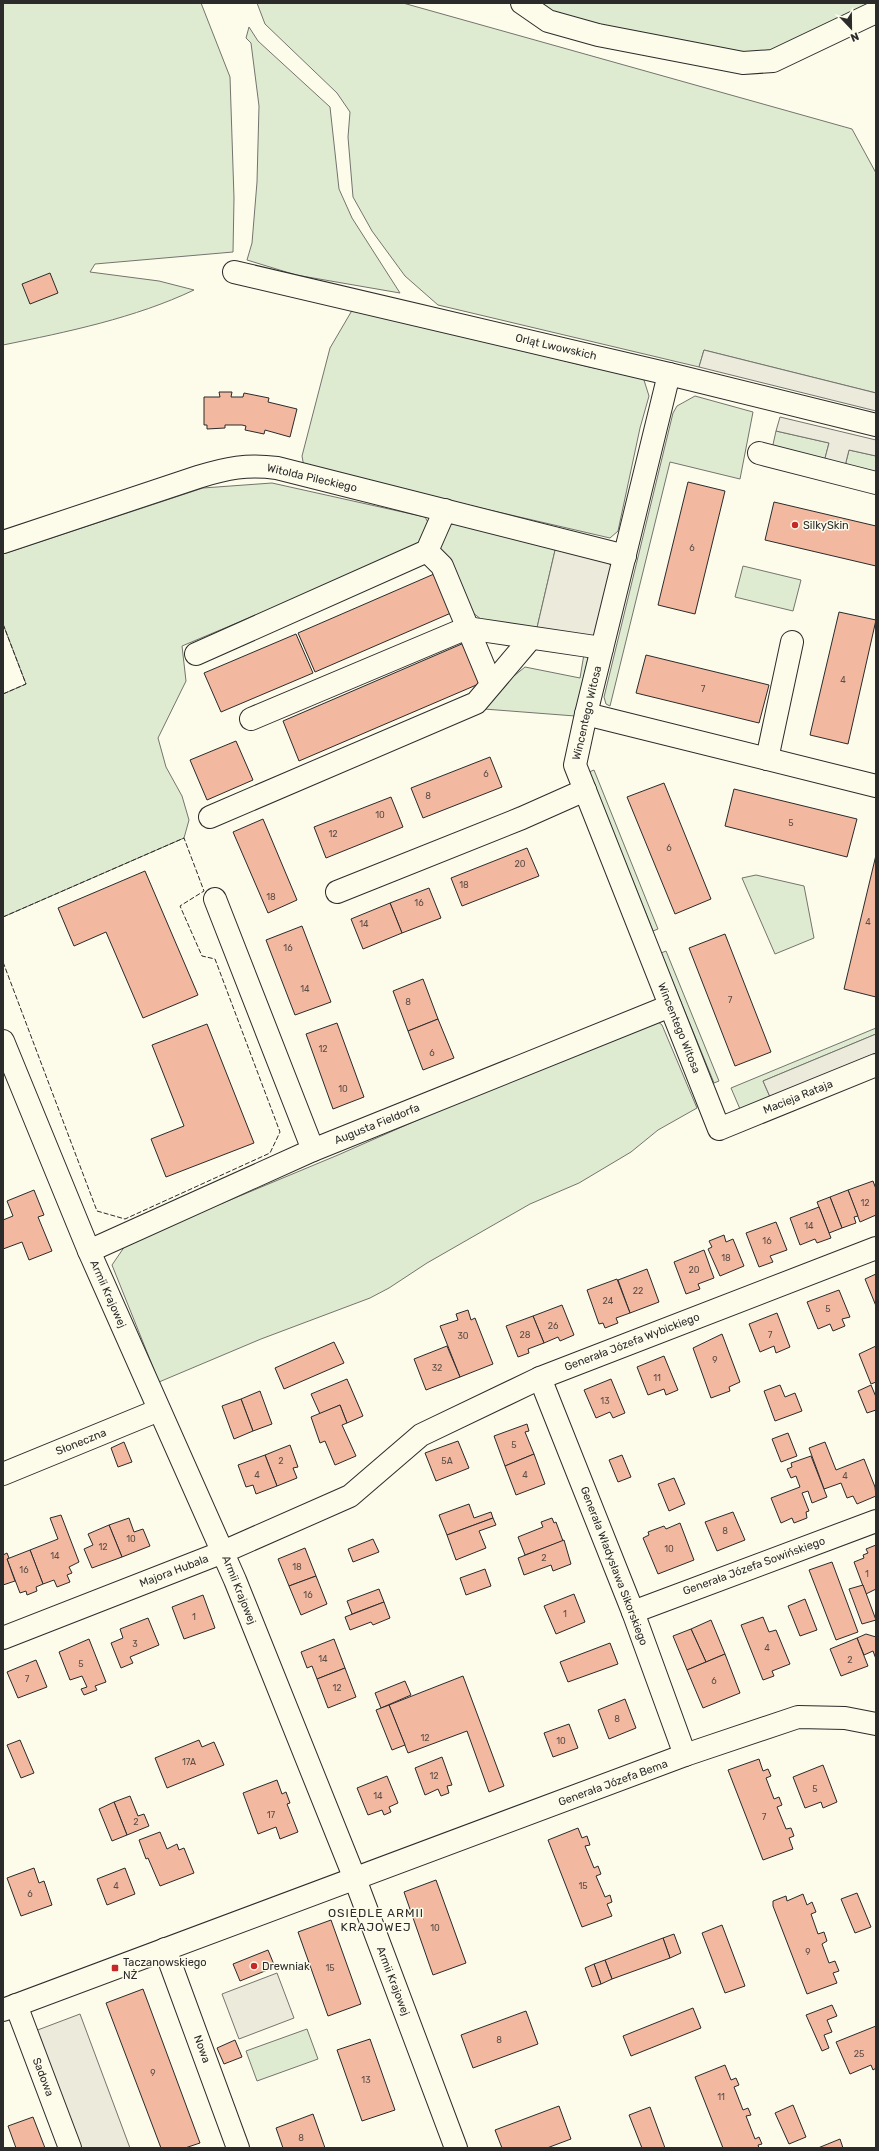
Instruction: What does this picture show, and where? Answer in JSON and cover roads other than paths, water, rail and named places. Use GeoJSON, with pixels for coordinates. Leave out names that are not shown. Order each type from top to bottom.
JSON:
{"type":"FeatureCollection","features":[{"type":"Feature","properties":{"kind":"street"},"geometry":{"type":"LineString","coordinates":[[522,3],[548,21],[584,31],[743,63],[773,61],[876,12]]}},
{"type":"Feature","properties":{"kind":"street","name":"Orląt Lwowskich"},"geometry":{"type":"LineString","coordinates":[[234,272],[669,374],[876,425]]}},
{"type":"Feature","properties":{"kind":"street","name":"Wincentego Witosa"},"geometry":{"type":"LineString","coordinates":[[669,374],[586,714],[575,765],[719,1129]]}},
{"type":"Feature","properties":{"kind":"street"},"geometry":{"type":"LineString","coordinates":[[759,453],[876,483]]}},
{"type":"Feature","properties":{"kind":"street","name":"Witolda Pileckiego"},"geometry":{"type":"LineString","coordinates":[[3,542],[198,477],[228,468],[254,465],[277,468],[624,556]]}},
{"type":"Feature","properties":{"kind":"street"},"geometry":{"type":"LineString","coordinates":[[196,654],[427,551],[445,510]]}},
{"type":"Feature","properties":{"kind":"street"},"geometry":{"type":"LineString","coordinates":[[427,551],[442,566],[491,684]]}},
{"type":"Feature","properties":{"kind":"street"},"geometry":{"type":"LineString","coordinates":[[251,720],[467,628],[602,648]]}},
{"type":"Feature","properties":{"kind":"street"},"geometry":{"type":"LineString","coordinates":[[210,817],[476,703],[531,638]]}},
{"type":"Feature","properties":{"kind":"street"},"geometry":{"type":"LineString","coordinates":[[767,759],[792,642]]}},
{"type":"Feature","properties":{"kind":"street"},"geometry":{"type":"LineString","coordinates":[[586,714],[876,786]]}},
{"type":"Feature","properties":{"kind":"street"},"geometry":{"type":"LineString","coordinates":[[337,892],[522,818],[585,790]]}},
{"type":"Feature","properties":{"kind":"street"},"geometry":{"type":"LineString","coordinates":[[215,899],[313,1150]]}},
{"type":"Feature","properties":{"kind":"street","name":"Augusta Fieldorfa"},"geometry":{"type":"LineString","coordinates":[[89,1251],[313,1150],[670,1006]]}},
{"type":"Feature","properties":{"kind":"street","name":"Armii Krajowej"},"geometry":{"type":"LineString","coordinates":[[3,1041],[89,1251],[223,1552],[355,1879],[456,2148]]}},
{"type":"Feature","properties":{"kind":"street","name":"Macieja Rataja"},"geometry":{"type":"LineString","coordinates":[[719,1129],[876,1065]]}},
{"type":"Feature","properties":{"kind":"street","name":"Generała Józefa Wybickiego"},"geometry":{"type":"LineString","coordinates":[[398,1455],[421,1435],[540,1378],[876,1248]]}},
{"type":"Feature","properties":{"kind":"street","name":"Generała Władysława Sikorskiego"},"geometry":{"type":"LineString","coordinates":[[540,1378],[633,1612],[686,1755]]}},
{"type":"Feature","properties":{"kind":"street","name":"Słoneczna"},"geometry":{"type":"LineString","coordinates":[[3,1474],[159,1410]]}},
{"type":"Feature","properties":{"kind":"street","name":"Majora Hubala"},"geometry":{"type":"LineString","coordinates":[[3,1638],[223,1552],[350,1496],[398,1455]]}},
{"type":"Feature","properties":{"kind":"street","name":"Generała Józefa Sowińskiego"},"geometry":{"type":"LineString","coordinates":[[633,1612],[876,1521]]}},
{"type":"Feature","properties":{"kind":"street","name":"Generała Józefa Bema"},"geometry":{"type":"LineString","coordinates":[[10,2008],[686,1755],[798,1717],[845,1718],[876,1724]]}},
{"type":"Feature","properties":{"kind":"street","name":"Nowa"},"geometry":{"type":"LineString","coordinates":[[165,1949],[238,2148]]}},
{"type":"Feature","properties":{"kind":"street","name":"Sadowa"},"geometry":{"type":"LineString","coordinates":[[10,2008],[70,2148]]}},
{"type":"Feature","properties":{"kind":"place","name":"SilkySkin"},"geometry":{"type":"Point","coordinates":[795,525]}},
{"type":"Feature","properties":{"kind":"place","name":"Drewniak"},"geometry":{"type":"Point","coordinates":[254,1966]}},
{"type":"Feature","properties":{"kind":"place","name":"Taczanowskiego NŻ"},"geometry":{"type":"Point","coordinates":[115,1968]}},
{"type":"Feature","properties":{"kind":"district","name":"OSIEDLE ARMII KRAJOWEJ"},"geometry":{"type":"Point","coordinates":[376,1920]}}]}
